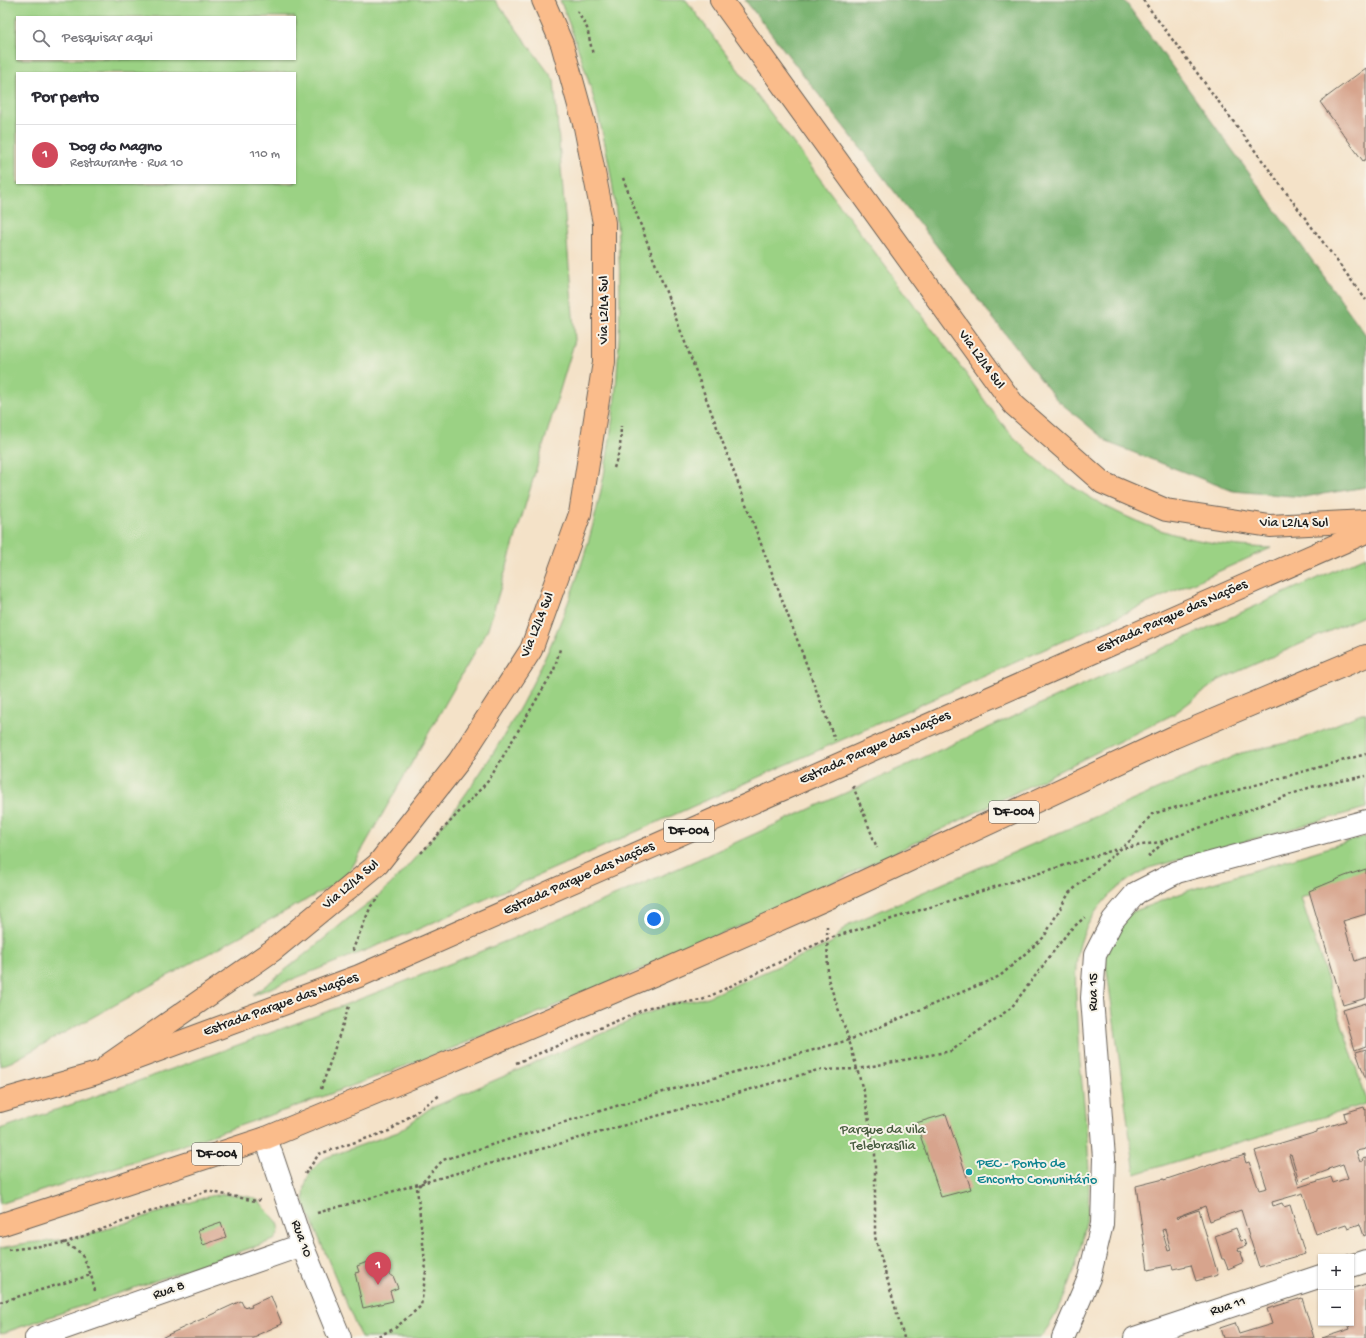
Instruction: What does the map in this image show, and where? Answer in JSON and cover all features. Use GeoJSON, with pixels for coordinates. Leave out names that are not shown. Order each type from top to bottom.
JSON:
{"type":"FeatureCollection","features":[{"type":"Feature","properties":{"kind":"main road","name":"Via L2/L4 Sul"},"geometry":{"type":"LineString","coordinates":[[94,1074],[272,951],[378,864],[459,761],[531,650],[580,514],[604,362],[604,223],[585,127],[562,44],[543,0]]}},
{"type":"Feature","properties":{"kind":"main road","name":"Via L2/L4 Sul"},"geometry":{"type":"LineString","coordinates":[[721,0],[1014,405],[1103,483],[1166,510],[1270,526],[1366,521]]}},
{"type":"Feature","properties":{"kind":"main road","name":"Estrada Parque das Nações"},"geometry":{"type":"LineString","coordinates":[[0,1101],[94,1074],[359,976],[1366,532]]}},
{"type":"Feature","properties":{"kind":"main road","name":"DF-004"},"geometry":{"type":"LineString","coordinates":[[0,1224],[266,1138],[430,1070],[651,976],[826,899],[1174,737],[1366,656]]}},
{"type":"Feature","properties":{"kind":"street","name":"Rua 15"},"geometry":{"type":"LineString","coordinates":[[1063,1338],[1089,1278],[1102,1224],[1104,1158],[1092,998],[1095,955],[1113,920],[1136,893],[1177,872],[1366,820]]}},
{"type":"Feature","properties":{"kind":"street","name":"Rua 10"},"geometry":{"type":"LineString","coordinates":[[266,1138],[302,1244],[340,1338]]}},
{"type":"Feature","properties":{"kind":"street","name":"Rua 8"},"geometry":{"type":"LineString","coordinates":[[36,1338],[302,1244]]}},
{"type":"Feature","properties":{"kind":"street"},"geometry":{"type":"LineString","coordinates":[[1354,1265],[1366,1261]]}},
{"type":"Feature","properties":{"kind":"street","name":"Rua 11"},"geometry":{"type":"LineString","coordinates":[[1135,1338],[1318,1277]]}},
{"type":"Feature","properties":{"kind":"path"},"geometry":{"type":"LineString","coordinates":[[1143,0],[1366,300]]}},
{"type":"Feature","properties":{"kind":"path"},"geometry":{"type":"LineString","coordinates":[[574,6],[586,28],[594,59]]}},
{"type":"Feature","properties":{"kind":"path"},"geometry":{"type":"LineString","coordinates":[[622,174],[886,872]]}},
{"type":"Feature","properties":{"kind":"path"},"geometry":{"type":"LineString","coordinates":[[373,1338],[394,1329],[422,1306],[426,1271],[417,1188],[443,1160],[642,1098],[849,1040],[1000,976],[1044,937],[1069,893],[1132,839],[1152,814],[1366,754]]}},
{"type":"Feature","properties":{"kind":"path"},"geometry":{"type":"LineString","coordinates":[[513,1064],[650,1007],[702,1000],[827,939],[1114,850],[1166,840],[1311,787],[1366,776]]}},
{"type":"Feature","properties":{"kind":"path"},"geometry":{"type":"LineString","coordinates":[[1143,862],[1166,840]]}},
{"type":"Feature","properties":{"kind":"path"},"geometry":{"type":"LineString","coordinates":[[826,899],[828,979],[849,1040],[864,1094],[874,1154],[874,1237],[904,1338]]}},
{"type":"Feature","properties":{"kind":"path"},"geometry":{"type":"LineString","coordinates":[[294,1219],[818,1070],[857,1069],[951,1051],[1011,1008],[1069,932],[1086,915]]}},
{"type":"Feature","properties":{"kind":"path"},"geometry":{"type":"LineString","coordinates":[[311,1119],[359,976]]}},
{"type":"Feature","properties":{"kind":"path"},"geometry":{"type":"LineString","coordinates":[[303,1177],[319,1154],[389,1131],[440,1094]]}},
{"type":"Feature","properties":{"kind":"path"},"geometry":{"type":"LineString","coordinates":[[7,1250],[64,1243],[207,1191],[256,1202],[263,1198]]}},
{"type":"Feature","properties":{"kind":"path"},"geometry":{"type":"LineString","coordinates":[[64,1243],[82,1253],[102,1315]]}},
{"type":"Feature","properties":{"kind":"path"},"geometry":{"type":"LineString","coordinates":[[0,1302],[90,1275]]}},
{"type":"Feature","properties":{"kind":"green space"},"geometry":{"type":"Polygon","coordinates":[[[0,0],[495,0],[554,80],[575,340],[488,629],[346,878],[11,1062],[0,1066],[0,0]]]}},
{"type":"Feature","properties":{"kind":"green space"},"geometry":{"type":"Polygon","coordinates":[[[560,0],[686,0],[994,413],[1011,434],[1030,453],[1073,487],[1121,514],[1147,525],[1172,534],[1207,542],[1234,546],[1271,548],[414,931],[253,995],[390,885],[427,844],[461,800],[493,753],[522,704],[547,654],[568,602],[586,549],[604,475],[615,397],[620,320],[619,249],[614,196],[600,121],[586,72],[560,0]]]}},
{"type":"Feature","properties":{"kind":"green space"},"geometry":{"type":"Polygon","coordinates":[[[745,0],[1124,0],[1366,335],[1366,487],[1304,497],[1233,491],[1109,443],[1056,399],[745,0]]]}},
{"type":"Feature","properties":{"kind":"green space"},"geometry":{"type":"Polygon","coordinates":[[[1366,556],[1366,615],[1219,680],[1174,714],[884,858],[742,925],[598,988],[453,1048],[306,1103],[157,1154],[0,1204],[0,1129],[172,1069],[343,1006],[597,903],[767,829],[1366,556]]]}},
{"type":"Feature","properties":{"kind":"green space","name":"Parque da vila Telebrasília"},"geometry":{"type":"Polygon","coordinates":[[[1366,713],[1366,808],[1149,868],[1119,887],[1110,895],[1095,912],[1089,922],[1080,943],[1076,964],[1078,1040],[1089,1170],[1089,1191],[1086,1221],[1071,1280],[1056,1314],[1040,1338],[361,1338],[305,1205],[304,1190],[310,1173],[325,1158],[398,1132],[429,1109],[669,1004],[705,998],[831,943],[848,925],[1241,753],[1299,740],[1366,713]]]}},
{"type":"Feature","properties":{"kind":"green space"},"geometry":{"type":"Polygon","coordinates":[[[1366,836],[1366,875],[1301,898],[1366,1098],[1366,1104],[1135,1174],[1105,956],[1127,914],[1190,890],[1366,836]]]}},
{"type":"Feature","properties":{"kind":"green space"},"geometry":{"type":"Polygon","coordinates":[[[225,1194],[247,1196],[259,1201],[277,1221],[279,1231],[274,1240],[0,1334],[0,1248],[27,1243],[69,1239],[91,1234],[210,1196],[225,1194]]]}},
{"type":"Feature","properties":{"kind":"building"},"geometry":{"type":"Polygon","coordinates":[[[1366,68],[1366,159],[1363,161],[1320,102],[1366,68]]]}},
{"type":"Feature","properties":{"kind":"building"},"geometry":{"type":"Polygon","coordinates":[[[1366,869],[1366,914],[1343,921],[1355,961],[1366,957],[1366,998],[1343,1005],[1309,891],[1366,869]]]}},
{"type":"Feature","properties":{"kind":"building"},"geometry":{"type":"Polygon","coordinates":[[[1366,1003],[1366,1046],[1355,1050],[1343,1010],[1366,1003]]]}},
{"type":"Feature","properties":{"kind":"building"},"geometry":{"type":"Polygon","coordinates":[[[1366,1049],[1366,1080],[1356,1052],[1366,1049]]]}},
{"type":"Feature","properties":{"kind":"building"},"geometry":{"type":"Polygon","coordinates":[[[1364,1107],[1365,1110],[1366,1109],[1366,1149],[1356,1151],[1360,1162],[1363,1161],[1362,1159],[1366,1158],[1366,1235],[1364,1236],[1360,1224],[1348,1228],[1346,1224],[1316,1234],[1303,1193],[1272,1202],[1273,1206],[1282,1203],[1284,1207],[1290,1205],[1305,1254],[1259,1267],[1241,1210],[1210,1221],[1205,1206],[1176,1217],[1177,1219],[1180,1216],[1199,1210],[1218,1275],[1196,1281],[1191,1265],[1173,1269],[1172,1265],[1148,1270],[1136,1186],[1164,1180],[1245,1155],[1244,1157],[1246,1163],[1249,1162],[1259,1190],[1267,1188],[1255,1151],[1317,1132],[1317,1130],[1346,1121],[1344,1113],[1364,1107]],[[1291,1154],[1289,1155],[1299,1187],[1331,1177],[1333,1183],[1348,1178],[1343,1164],[1299,1181],[1291,1154]],[[1165,1229],[1162,1230],[1168,1251],[1171,1250],[1165,1229]]]}},
{"type":"Feature","properties":{"kind":"building"},"geometry":{"type":"Polygon","coordinates":[[[946,1114],[971,1189],[941,1197],[916,1123],[946,1114]]]}},
{"type":"Feature","properties":{"kind":"building"},"geometry":{"type":"Polygon","coordinates":[[[221,1222],[226,1237],[203,1245],[198,1230],[221,1222]]]}},
{"type":"Feature","properties":{"kind":"building"},"geometry":{"type":"Polygon","coordinates":[[[1236,1228],[1241,1241],[1244,1240],[1246,1246],[1238,1249],[1239,1252],[1241,1251],[1242,1253],[1244,1262],[1228,1269],[1224,1259],[1222,1259],[1215,1236],[1236,1228]]]}},
{"type":"Feature","properties":{"kind":"building"},"geometry":{"type":"Polygon","coordinates":[[[382,1256],[398,1288],[390,1291],[393,1301],[363,1308],[355,1273],[359,1272],[357,1266],[382,1256]]]}},
{"type":"Feature","properties":{"kind":"building"},"geometry":{"type":"Polygon","coordinates":[[[1366,1284],[1366,1338],[1322,1338],[1350,1329],[1349,1326],[1354,1326],[1354,1288],[1366,1284]]]}},
{"type":"Feature","properties":{"kind":"building"},"geometry":{"type":"Polygon","coordinates":[[[271,1296],[282,1324],[257,1335],[258,1336],[254,1338],[161,1338],[241,1301],[244,1307],[247,1306],[248,1308],[252,1307],[251,1305],[271,1296]]]}},
{"type":"Feature","properties":{"kind":"building"},"geometry":{"type":"Polygon","coordinates":[[[1302,1298],[1314,1338],[1223,1338],[1220,1328],[1235,1323],[1239,1334],[1272,1324],[1267,1309],[1302,1298]]]}},
{"type":"Feature","properties":{"kind":"place","name":"PEC - Ponto de Enconto Comunitário"},"geometry":{"type":"Point","coordinates":[969,1172]}},
{"type":"Feature","properties":{"kind":"place","name":"Dog do Magno"},"geometry":{"type":"Point","coordinates":[378,1285]}}]}
